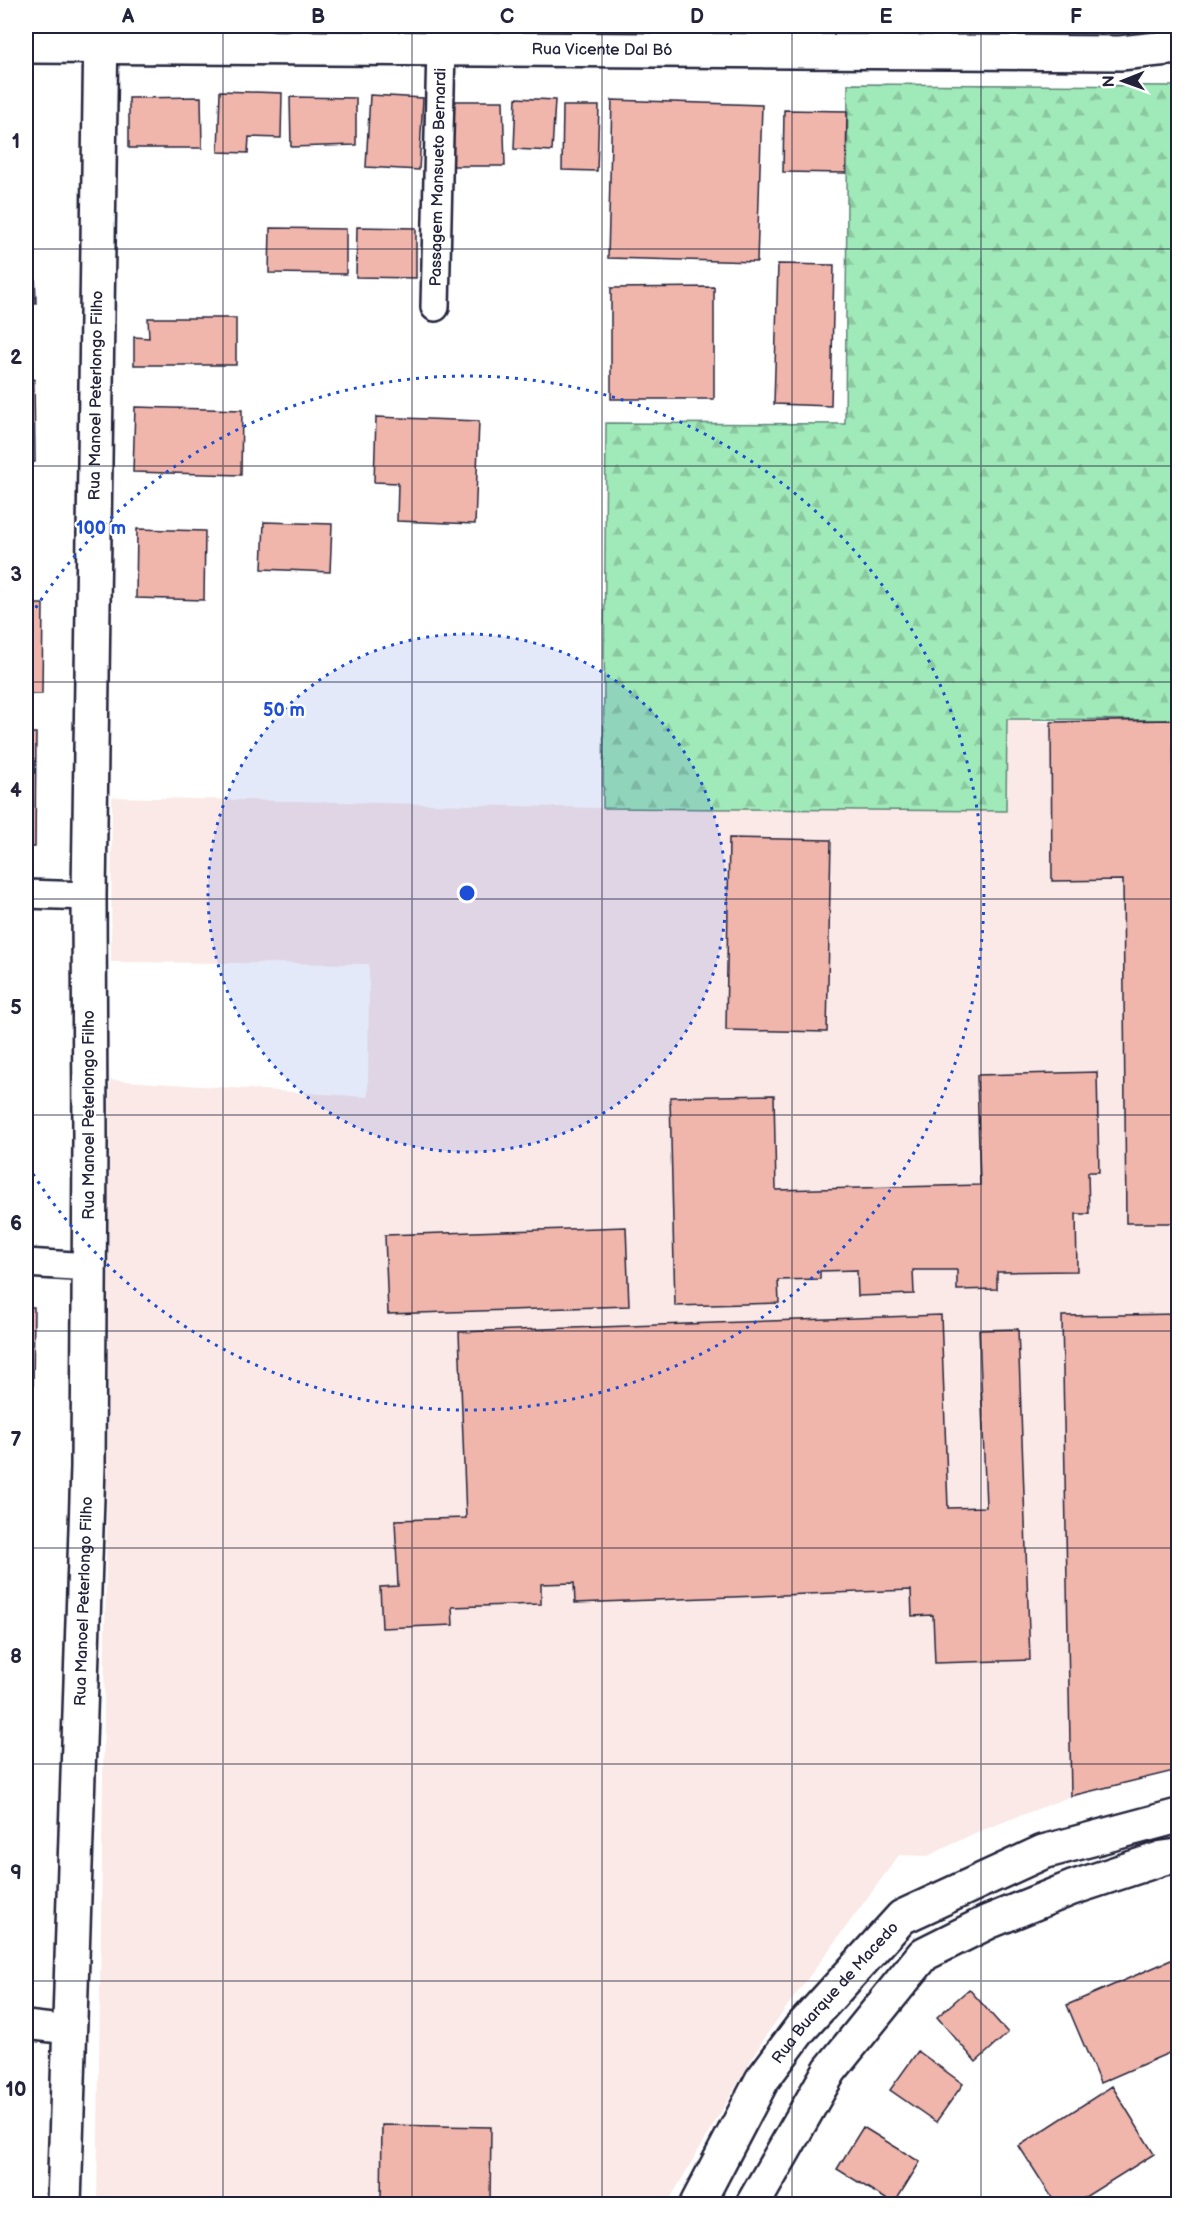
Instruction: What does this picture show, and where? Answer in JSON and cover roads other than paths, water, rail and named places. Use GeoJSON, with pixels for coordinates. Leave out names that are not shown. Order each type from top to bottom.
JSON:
{"type":"FeatureCollection","features":[{"type":"Feature","properties":{"kind":"street","name":"Rua Vicente Dal Bó"},"geometry":{"type":"LineString","coordinates":[[26,46],[101,35],[441,47],[1120,53],[1179,47]]}},
{"type":"Feature","properties":{"kind":"street","name":"Rua Manoel Peterlongo Filho"},"geometry":{"type":"LineString","coordinates":[[64,2205],[88,1467],[89,896],[101,35]]}},
{"type":"Feature","properties":{"kind":"street","name":"Passagem Mansueto Bernardi"},"geometry":{"type":"LineString","coordinates":[[435,308],[441,47]]}},
{"type":"Feature","properties":{"kind":"street"},"geometry":{"type":"LineString","coordinates":[[26,894],[89,896]]}},
{"type":"Feature","properties":{"kind":"street"},"geometry":{"type":"LineString","coordinates":[[26,1263],[89,1267]]}},
{"type":"Feature","properties":{"kind":"street","name":"Rua Buarque de Macedo"},"geometry":{"type":"LineString","coordinates":[[697,2205],[762,2080],[800,2029],[902,1917],[1043,1852],[1179,1816]]}},
{"type":"Feature","properties":{"kind":"street"},"geometry":{"type":"LineString","coordinates":[[753,2205],[830,2070],[924,1954],[988,1922],[1072,1888],[1163,1858],[1179,1856]]}},
{"type":"Feature","properties":{"kind":"street"},"geometry":{"type":"LineString","coordinates":[[26,2025],[69,2030]]}}]}
